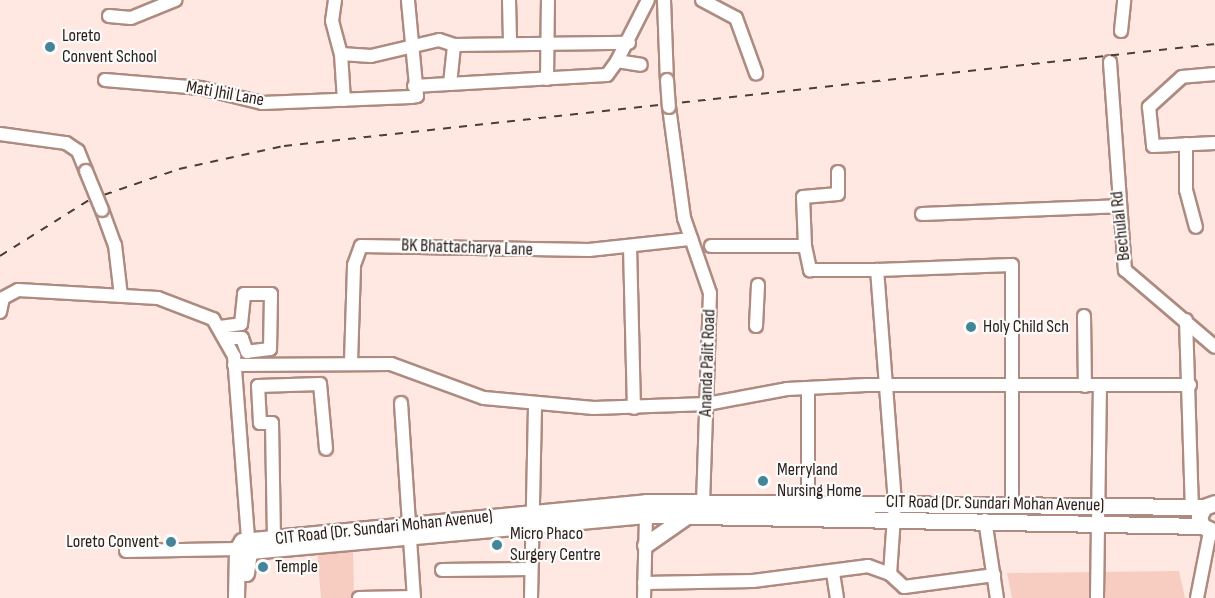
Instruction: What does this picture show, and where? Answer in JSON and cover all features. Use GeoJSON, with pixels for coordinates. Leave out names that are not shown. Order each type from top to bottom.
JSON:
{"type":"FeatureCollection","features":[{"type":"Feature","properties":{"kind":"main road","name":"CIT Road (Dr. Sundari Mohan Avenue)"},"geometry":{"type":"LineString","coordinates":[[535,519],[646,515],[808,500],[1204,506]]}},
{"type":"Feature","properties":{"kind":"main road"},"geometry":{"type":"LineString","coordinates":[[1204,506],[1209,530]]}},
{"type":"Feature","properties":{"kind":"main road","name":"CIT Road (Dr. Sundari Mohan Avenue)"},"geometry":{"type":"LineString","coordinates":[[244,547],[535,519],[698,511],[894,521],[985,520],[1099,523],[1209,530]]}},
{"type":"Feature","properties":{"kind":"main road"},"geometry":{"type":"LineString","coordinates":[[645,545],[684,524],[698,511]]}},
{"type":"Feature","properties":{"kind":"main road","name":"CIT Road (Dr. Sundari Mohan Avenue)"},"geometry":{"type":"LineString","coordinates":[[244,547],[274,538],[407,531]]}},
{"type":"Feature","properties":{"kind":"main road"},"geometry":{"type":"LineString","coordinates":[[236,598],[244,547]]}},
{"type":"Feature","properties":{"kind":"main road"},"geometry":{"type":"LineString","coordinates":[[244,547],[246,598]]}},
{"type":"Feature","properties":{"kind":"street"},"geometry":{"type":"LineString","coordinates":[[109,16],[131,18],[175,0]]}},
{"type":"Feature","properties":{"kind":"street"},"geometry":{"type":"LineString","coordinates":[[335,0],[332,21],[341,54],[344,100]]}},
{"type":"Feature","properties":{"kind":"street"},"geometry":{"type":"LineString","coordinates":[[408,0],[410,44],[416,91]]}},
{"type":"Feature","properties":{"kind":"street"},"geometry":{"type":"LineString","coordinates":[[509,0],[510,41]]}},
{"type":"Feature","properties":{"kind":"street"},"geometry":{"type":"LineString","coordinates":[[547,79],[548,0]]}},
{"type":"Feature","properties":{"kind":"street"},"geometry":{"type":"LineString","coordinates":[[641,65],[617,61],[629,43],[648,0]]}},
{"type":"Feature","properties":{"kind":"street","name":"Ananda Palit Road"},"geometry":{"type":"LineString","coordinates":[[664,0],[669,107],[691,239],[710,292],[707,404],[698,511]]}},
{"type":"Feature","properties":{"kind":"street"},"geometry":{"type":"LineString","coordinates":[[702,0],[736,18],[756,74]]}},
{"type":"Feature","properties":{"kind":"street"},"geometry":{"type":"LineString","coordinates":[[1121,32],[1124,0]]}},
{"type":"Feature","properties":{"kind":"street"},"geometry":{"type":"LineString","coordinates":[[341,54],[371,56],[410,44],[439,40],[454,45],[549,40],[629,43]]}},
{"type":"Feature","properties":{"kind":"street"},"geometry":{"type":"LineString","coordinates":[[450,84],[454,45]]}},
{"type":"Feature","properties":{"kind":"street","name":"Mati Jhil Lane"},"geometry":{"type":"LineString","coordinates":[[105,80],[201,88],[262,103],[344,100],[416,91],[450,84],[607,75],[617,61]]}},
{"type":"Feature","properties":{"kind":"street","name":"Bechulal Rd"},"geometry":{"type":"LineString","coordinates":[[1110,62],[1118,206],[1125,270],[1215,347]]}},
{"type":"Feature","properties":{"kind":"street"},"geometry":{"type":"LineString","coordinates":[[1215,74],[1182,77],[1149,107],[1153,146],[1215,142]]}},
{"type":"Feature","properties":{"kind":"street"},"geometry":{"type":"LineString","coordinates":[[0,134],[66,143],[78,151],[115,245],[121,296]]}},
{"type":"Feature","properties":{"kind":"street"},"geometry":{"type":"LineString","coordinates":[[1186,144],[1186,190],[1196,227]]}},
{"type":"Feature","properties":{"kind":"street"},"geometry":{"type":"LineString","coordinates":[[838,172],[838,194],[804,194],[805,246],[810,270],[1012,265],[1012,503]]}},
{"type":"Feature","properties":{"kind":"street"},"geometry":{"type":"LineString","coordinates":[[922,214],[1118,206]]}},
{"type":"Feature","properties":{"kind":"street","name":"BK Bhattacharya Lane"},"geometry":{"type":"LineString","coordinates":[[351,362],[354,265],[361,246],[517,251],[630,246],[691,239]]}},
{"type":"Feature","properties":{"kind":"street"},"geometry":{"type":"LineString","coordinates":[[630,246],[634,408]]}},
{"type":"Feature","properties":{"kind":"street"},"geometry":{"type":"LineString","coordinates":[[711,246],[805,246]]}},
{"type":"Feature","properties":{"kind":"street"},"geometry":{"type":"LineString","coordinates":[[877,270],[883,385],[896,503],[890,574]]}},
{"type":"Feature","properties":{"kind":"street"},"geometry":{"type":"LineString","coordinates":[[756,326],[758,285]]}},
{"type":"Feature","properties":{"kind":"street"},"geometry":{"type":"LineString","coordinates":[[0,312],[3,298],[18,290],[168,301],[198,311],[224,332],[242,338]]}},
{"type":"Feature","properties":{"kind":"street"},"geometry":{"type":"LineString","coordinates":[[271,294],[270,349],[247,352],[242,338],[241,324],[241,297],[271,294]]}},
{"type":"Feature","properties":{"kind":"street"},"geometry":{"type":"LineString","coordinates":[[1084,316],[1085,386]]}},
{"type":"Feature","properties":{"kind":"street"},"geometry":{"type":"LineString","coordinates":[[1186,320],[1190,385],[1204,506]]}},
{"type":"Feature","properties":{"kind":"street"},"geometry":{"type":"LineString","coordinates":[[224,332],[241,324]]}},
{"type":"Feature","properties":{"kind":"street"},"geometry":{"type":"LineString","coordinates":[[126,551],[244,547],[234,365],[224,332]]}},
{"type":"Feature","properties":{"kind":"street"},"geometry":{"type":"LineString","coordinates":[[234,365],[351,362],[408,367],[484,398],[535,404],[634,408],[707,404],[808,388],[883,385],[1100,387],[1190,385]]}},
{"type":"Feature","properties":{"kind":"street"},"geometry":{"type":"LineString","coordinates":[[274,538],[272,423],[260,423],[258,386],[320,384],[326,449]]}},
{"type":"Feature","properties":{"kind":"street"},"geometry":{"type":"LineString","coordinates":[[1097,598],[1100,387]]}},
{"type":"Feature","properties":{"kind":"street"},"geometry":{"type":"LineString","coordinates":[[808,388],[808,500]]}},
{"type":"Feature","properties":{"kind":"street"},"geometry":{"type":"LineString","coordinates":[[358,598],[414,598],[407,531],[401,403]]}},
{"type":"Feature","properties":{"kind":"street"},"geometry":{"type":"LineString","coordinates":[[531,598],[530,569],[535,519],[535,404]]}},
{"type":"Feature","properties":{"kind":"street"},"geometry":{"type":"LineString","coordinates":[[644,598],[646,515]]}},
{"type":"Feature","properties":{"kind":"street"},"geometry":{"type":"LineString","coordinates":[[985,520],[998,598]]}},
{"type":"Feature","properties":{"kind":"street"},"geometry":{"type":"LineString","coordinates":[[1197,598],[1209,530]]}},
{"type":"Feature","properties":{"kind":"street"},"geometry":{"type":"LineString","coordinates":[[644,583],[753,581],[833,573],[868,566],[890,574],[904,587],[994,575]]}},
{"type":"Feature","properties":{"kind":"street"},"geometry":{"type":"LineString","coordinates":[[442,570],[530,569]]}},
{"type":"Feature","properties":{"kind":"street"},"geometry":{"type":"LineString","coordinates":[[833,573],[837,598]]}},
{"type":"Feature","properties":{"kind":"shaded area"},"geometry":{"type":"Polygon","coordinates":[[[353,544],[354,598],[321,598],[317,550],[353,544]]]}},
{"type":"Feature","properties":{"kind":"shaded area"},"geometry":{"type":"Polygon","coordinates":[[[1179,571],[1185,598],[1012,598],[1007,573],[1179,571]]]}},
{"type":"Feature","properties":{"kind":"railway"},"geometry":{"type":"LineString","coordinates":[[0,256],[89,200],[179,169],[284,146],[1215,44]]}},
{"type":"Feature","properties":{"kind":"place","name":"Loreto Convent School"},"geometry":{"type":"Point","coordinates":[50,47]}},
{"type":"Feature","properties":{"kind":"place","name":"Holy Child Sch"},"geometry":{"type":"Point","coordinates":[971,327]}},
{"type":"Feature","properties":{"kind":"place","name":"Merryland Nursing Home"},"geometry":{"type":"Point","coordinates":[763,481]}},
{"type":"Feature","properties":{"kind":"place","name":"Loreto Convent"},"geometry":{"type":"Point","coordinates":[171,542]}},
{"type":"Feature","properties":{"kind":"place","name":"Micro Phaco Surgery Centre"},"geometry":{"type":"Point","coordinates":[497,545]}},
{"type":"Feature","properties":{"kind":"place","name":"Temple"},"geometry":{"type":"Point","coordinates":[263,567]}}]}
